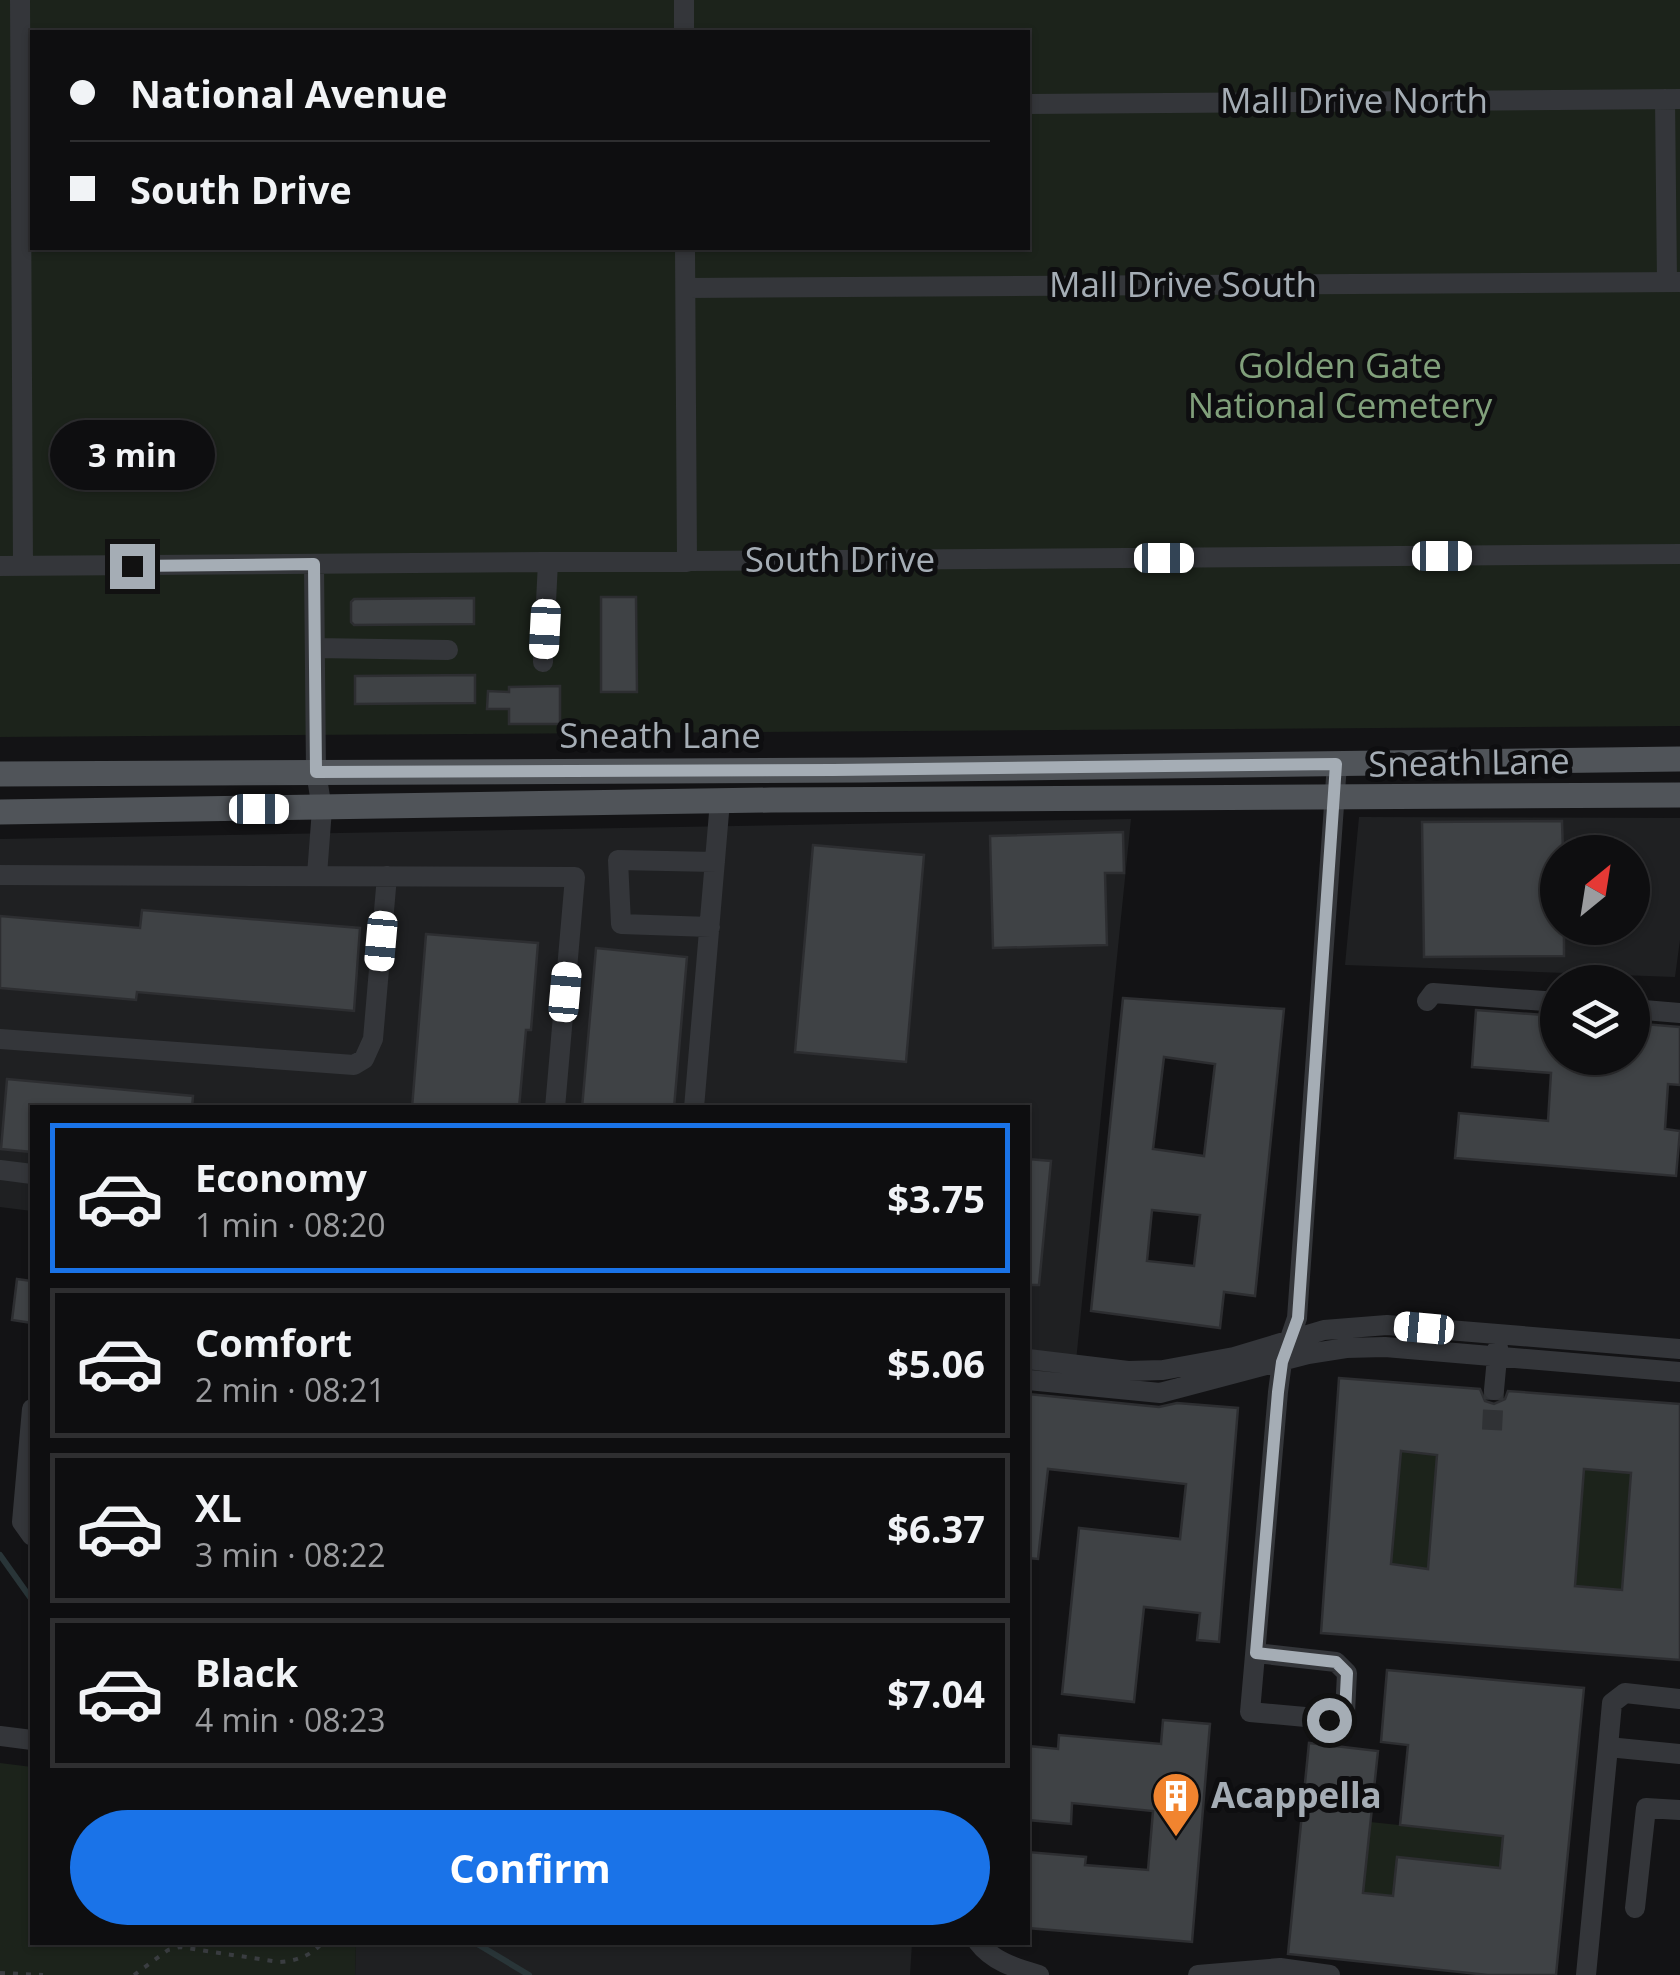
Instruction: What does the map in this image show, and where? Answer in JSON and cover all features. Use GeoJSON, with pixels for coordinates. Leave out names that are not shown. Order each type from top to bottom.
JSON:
{"type":"FeatureCollection","features":[{"type":"Feature","properties":{"kind":"main road","name":"Sneath Lane"},"geometry":{"type":"LineString","coordinates":[[0,774],[845,770],[1680,759]]}},
{"type":"Feature","properties":{"kind":"main road","name":"Sneath Lane"},"geometry":{"type":"LineString","coordinates":[[0,812],[720,801],[1680,796]]}},
{"type":"Feature","properties":{"kind":"street"},"geometry":{"type":"LineString","coordinates":[[20,0],[18,202],[23,566]]}},
{"type":"Feature","properties":{"kind":"street"},"geometry":{"type":"LineString","coordinates":[[684,0],[684,30]]}},
{"type":"Feature","properties":{"kind":"street"},"geometry":{"type":"LineString","coordinates":[[1672,99],[1673,282]]}},
{"type":"Feature","properties":{"kind":"street","name":"Mall Drive North"},"geometry":{"type":"LineString","coordinates":[[1030,104],[1672,99]]}},
{"type":"Feature","properties":{"kind":"street"},"geometry":{"type":"LineString","coordinates":[[685,250],[687,562]]}},
{"type":"Feature","properties":{"kind":"street","name":"Mall Drive South"},"geometry":{"type":"LineString","coordinates":[[686,288],[1673,282]]}},
{"type":"Feature","properties":{"kind":"street","name":"South Drive"},"geometry":{"type":"LineString","coordinates":[[0,566],[1680,554]]}},
{"type":"Feature","properties":{"kind":"street"},"geometry":{"type":"LineString","coordinates":[[544,662],[548,562]]}},
{"type":"Feature","properties":{"kind":"street"},"geometry":{"type":"LineString","coordinates":[[314,564],[316,772],[322,809],[318,876]]}},
{"type":"Feature","properties":{"kind":"street"},"geometry":{"type":"LineString","coordinates":[[315,648],[448,650]]}},
{"type":"Feature","properties":{"kind":"street"},"geometry":{"type":"LineString","coordinates":[[1256,1653],[1336,1662],[1347,1673],[1345,1714],[1338,1720],[1250,1712],[1282,1362],[1298,1318],[1336,764]]}},
{"type":"Feature","properties":{"kind":"street"},"geometry":{"type":"LineString","coordinates":[[694,1105],[720,801]]}},
{"type":"Feature","properties":{"kind":"street"},"geometry":{"type":"LineString","coordinates":[[710,927],[621,924],[618,860],[715,862]]}},
{"type":"Feature","properties":{"kind":"street"},"geometry":{"type":"LineString","coordinates":[[0,875],[575,877],[555,1105]]}},
{"type":"Feature","properties":{"kind":"street"},"geometry":{"type":"LineString","coordinates":[[0,1039],[354,1065],[364,1060],[373,1039],[387,876]]}},
{"type":"Feature","properties":{"kind":"street"},"geometry":{"type":"LineString","coordinates":[[1427,1001],[1432,993],[1540,1000]]}},
{"type":"Feature","properties":{"kind":"street"},"geometry":{"type":"LineString","coordinates":[[1650,1011],[1680,1014]]}},
{"type":"Feature","properties":{"kind":"street"},"geometry":{"type":"LineString","coordinates":[[0,1170],[30,1174]]}},
{"type":"Feature","properties":{"kind":"street"},"geometry":{"type":"LineString","coordinates":[[1030,1359],[1128,1371],[1163,1370],[1234,1356],[1324,1330],[1387,1325],[1498,1346],[1680,1372]]}},
{"type":"Feature","properties":{"kind":"street"},"geometry":{"type":"LineString","coordinates":[[1494,1390],[1498,1346]]}},
{"type":"Feature","properties":{"kind":"street"},"geometry":{"type":"LineString","coordinates":[[1030,1380],[1160,1393],[1346,1348],[1680,1349]]}},
{"type":"Feature","properties":{"kind":"street"},"geometry":{"type":"LineString","coordinates":[[30,1432],[22,1522],[30,1533]]}},
{"type":"Feature","properties":{"kind":"street"},"geometry":{"type":"LineString","coordinates":[[1586,1975],[1612,1703],[1624,1694],[1680,1699]]}},
{"type":"Feature","properties":{"kind":"street"},"geometry":{"type":"LineString","coordinates":[[0,1736],[30,1740]]}},
{"type":"Feature","properties":{"kind":"street"},"geometry":{"type":"LineString","coordinates":[[1608,1747],[1680,1754]]}},
{"type":"Feature","properties":{"kind":"street"},"geometry":{"type":"LineString","coordinates":[[1634,1908],[1646,1808],[1680,1810]]}},
{"type":"Feature","properties":{"kind":"street"},"geometry":{"type":"LineString","coordinates":[[980,1945],[1012,1967],[1039,1975]]}},
{"type":"Feature","properties":{"kind":"street"},"geometry":{"type":"LineString","coordinates":[[1198,1975],[1280,1968],[1330,1975]]}},
{"type":"Feature","properties":{"kind":"path"},"geometry":{"type":"LineString","coordinates":[[134,1975],[168,1950],[180,1946],[279,1962],[293,1961],[321,1945]]}},
{"type":"Feature","properties":{"kind":"path"},"geometry":{"type":"LineString","coordinates":[[0,1973],[43,1975]]}},
{"type":"Feature","properties":{"kind":"shaded area"},"geometry":{"type":"Polygon","coordinates":[[[1359,817],[1680,818],[1680,940],[1675,977],[1650,976],[1650,965],[1540,965],[1540,972],[1345,965],[1359,817]]]}},
{"type":"Feature","properties":{"kind":"shaded area"},"geometry":{"type":"Polygon","coordinates":[[[1131,819],[1073,1391],[1030,1384],[1030,1105],[30,1105],[30,1211],[0,1207],[0,839],[1131,819]]]}},
{"type":"Feature","properties":{"kind":"shaded area"},"geometry":{"type":"Polygon","coordinates":[[[356,1945],[912,1945],[910,1975],[355,1975],[356,1945]]]}},
{"type":"Feature","properties":{"kind":"green space","name":"Golden Gate National Cemetery"},"geometry":{"type":"Polygon","coordinates":[[[0,0],[1680,0],[1680,726],[0,737],[0,0]]]}},
{"type":"Feature","properties":{"kind":"green space"},"geometry":{"type":"Polygon","coordinates":[[[1401,1451],[1437,1455],[1428,1569],[1391,1564],[1401,1451]]]}},
{"type":"Feature","properties":{"kind":"green space"},"geometry":{"type":"Polygon","coordinates":[[[1584,1469],[1631,1473],[1622,1590],[1575,1586],[1584,1469]]]}},
{"type":"Feature","properties":{"kind":"green space"},"geometry":{"type":"Polygon","coordinates":[[[0,1763],[30,1767],[30,1945],[356,1945],[355,1975],[0,1975],[0,1763]]]}},
{"type":"Feature","properties":{"kind":"green space"},"geometry":{"type":"Polygon","coordinates":[[[1370,1822],[1503,1836],[1496,1905],[1469,1902],[1472,1865],[1398,1857],[1393,1896],[1363,1893],[1370,1822]]]}},
{"type":"Feature","properties":{"kind":"building"},"geometry":{"type":"Polygon","coordinates":[[[601,597],[636,597],[637,692],[601,692],[601,597]]]}},
{"type":"Feature","properties":{"kind":"building"},"geometry":{"type":"Polygon","coordinates":[[[474,598],[474,624],[351,622],[354,599],[474,598]]]}},
{"type":"Feature","properties":{"kind":"building"},"geometry":{"type":"Polygon","coordinates":[[[475,675],[475,703],[355,704],[355,676],[475,675]]]}},
{"type":"Feature","properties":{"kind":"building"},"geometry":{"type":"Polygon","coordinates":[[[560,686],[560,724],[509,724],[509,709],[487,709],[488,691],[560,686]]]}},
{"type":"Feature","properties":{"kind":"building"},"geometry":{"type":"Polygon","coordinates":[[[1562,821],[1562,835],[1540,835],[1540,945],[1564,945],[1564,956],[1424,957],[1422,822],[1562,821]]]}},
{"type":"Feature","properties":{"kind":"building"},"geometry":{"type":"Polygon","coordinates":[[[1123,832],[1124,873],[1105,873],[1107,945],[993,948],[990,836],[1123,832]]]}},
{"type":"Feature","properties":{"kind":"building"},"geometry":{"type":"Polygon","coordinates":[[[813,845],[924,855],[906,1062],[795,1052],[813,845]]]}},
{"type":"Feature","properties":{"kind":"building"},"geometry":{"type":"Polygon","coordinates":[[[142,910],[360,928],[354,1011],[137,992],[136,1000],[0,988],[0,916],[140,928],[142,910]]]}},
{"type":"Feature","properties":{"kind":"building"},"geometry":{"type":"Polygon","coordinates":[[[426,934],[538,943],[531,1030],[526,1030],[519,1105],[412,1105],[426,934]]]}},
{"type":"Feature","properties":{"kind":"building"},"geometry":{"type":"Polygon","coordinates":[[[596,948],[687,957],[674,1105],[582,1105],[596,948]]]}},
{"type":"Feature","properties":{"kind":"building"},"geometry":{"type":"Polygon","coordinates":[[[1123,998],[1284,1009],[1255,1296],[1224,1292],[1220,1328],[1091,1311],[1123,998]],[[1164,1057],[1153,1149],[1204,1156],[1215,1064],[1164,1057]],[[1152,1210],[1147,1261],[1194,1266],[1200,1215],[1152,1210]]]}},
{"type":"Feature","properties":{"kind":"building"},"geometry":{"type":"Polygon","coordinates":[[[1476,1010],[1540,1015],[1540,1072],[1472,1067],[1476,1010]]]}},
{"type":"Feature","properties":{"kind":"building"},"geometry":{"type":"Polygon","coordinates":[[[1650,1024],[1680,1027],[1680,1085],[1668,1084],[1665,1129],[1680,1131],[1676,1176],[1455,1158],[1459,1113],[1548,1121],[1551,1075],[1650,1075],[1650,1024]]]}},
{"type":"Feature","properties":{"kind":"building"},"geometry":{"type":"Polygon","coordinates":[[[7,1079],[193,1096],[192,1105],[30,1105],[30,1152],[1,1149],[7,1079]]]}},
{"type":"Feature","properties":{"kind":"building"},"geometry":{"type":"Polygon","coordinates":[[[1030,1159],[1051,1161],[1039,1285],[1030,1285],[1030,1159]]]}},
{"type":"Feature","properties":{"kind":"building"},"geometry":{"type":"Polygon","coordinates":[[[17,1279],[30,1281],[30,1323],[12,1320],[17,1279]]]}},
{"type":"Feature","properties":{"kind":"building"},"geometry":{"type":"Polygon","coordinates":[[[1339,1378],[1480,1389],[1485,1401],[1494,1404],[1505,1399],[1508,1391],[1680,1404],[1680,1660],[1321,1633],[1339,1378]],[[1401,1451],[1391,1564],[1428,1569],[1437,1455],[1401,1451]],[[1584,1469],[1575,1586],[1622,1590],[1631,1473],[1584,1469]]]}},
{"type":"Feature","properties":{"kind":"building"},"geometry":{"type":"Polygon","coordinates":[[[1030,1394],[1159,1407],[1177,1403],[1238,1408],[1219,1642],[1197,1640],[1200,1613],[1144,1607],[1134,1702],[1062,1694],[1079,1528],[1180,1539],[1186,1484],[1048,1469],[1038,1559],[1030,1558],[1030,1394]]]}},
{"type":"Feature","properties":{"kind":"building"},"geometry":{"type":"Polygon","coordinates":[[[1387,1670],[1584,1688],[1556,1975],[1488,1975],[1288,1954],[1309,1743],[1378,1751],[1363,1893],[1393,1896],[1397,1857],[1500,1868],[1503,1836],[1400,1825],[1408,1745],[1381,1742],[1387,1670]]]}},
{"type":"Feature","properties":{"kind":"building","name":"Acappella"},"geometry":{"type":"Polygon","coordinates":[[[1163,1720],[1210,1724],[1192,1942],[1030,1928],[1030,1852],[1086,1857],[1085,1865],[1148,1870],[1153,1811],[1072,1803],[1071,1824],[1030,1820],[1030,1746],[1058,1749],[1059,1735],[1161,1744],[1163,1720]]]}},
{"type":"Feature","properties":{"kind":"waterway"},"geometry":{"type":"LineString","coordinates":[[0,1555],[30,1597]]}},
{"type":"Feature","properties":{"kind":"waterway"},"geometry":{"type":"LineString","coordinates":[[479,1945],[529,1975]]}},
{"type":"Feature","properties":{"kind":"tunnel"},"geometry":{"type":"LineString","coordinates":[[1492,1430],[1494,1390]]}},
{"type":"Feature","properties":{"kind":"place","name":"Acappella"},"geometry":{"type":"Point","coordinates":[1176,1838]}},
{"type":"Feature","properties":{"kind":"route"},"geometry":{"type":"LineString","coordinates":[[132,566],[314,564],[316,772],[1336,764],[1298,1318],[1282,1362],[1278,1392],[1256,1653],[1336,1662],[1347,1673],[1345,1714],[1338,1720],[1329,1720]]}}]}
